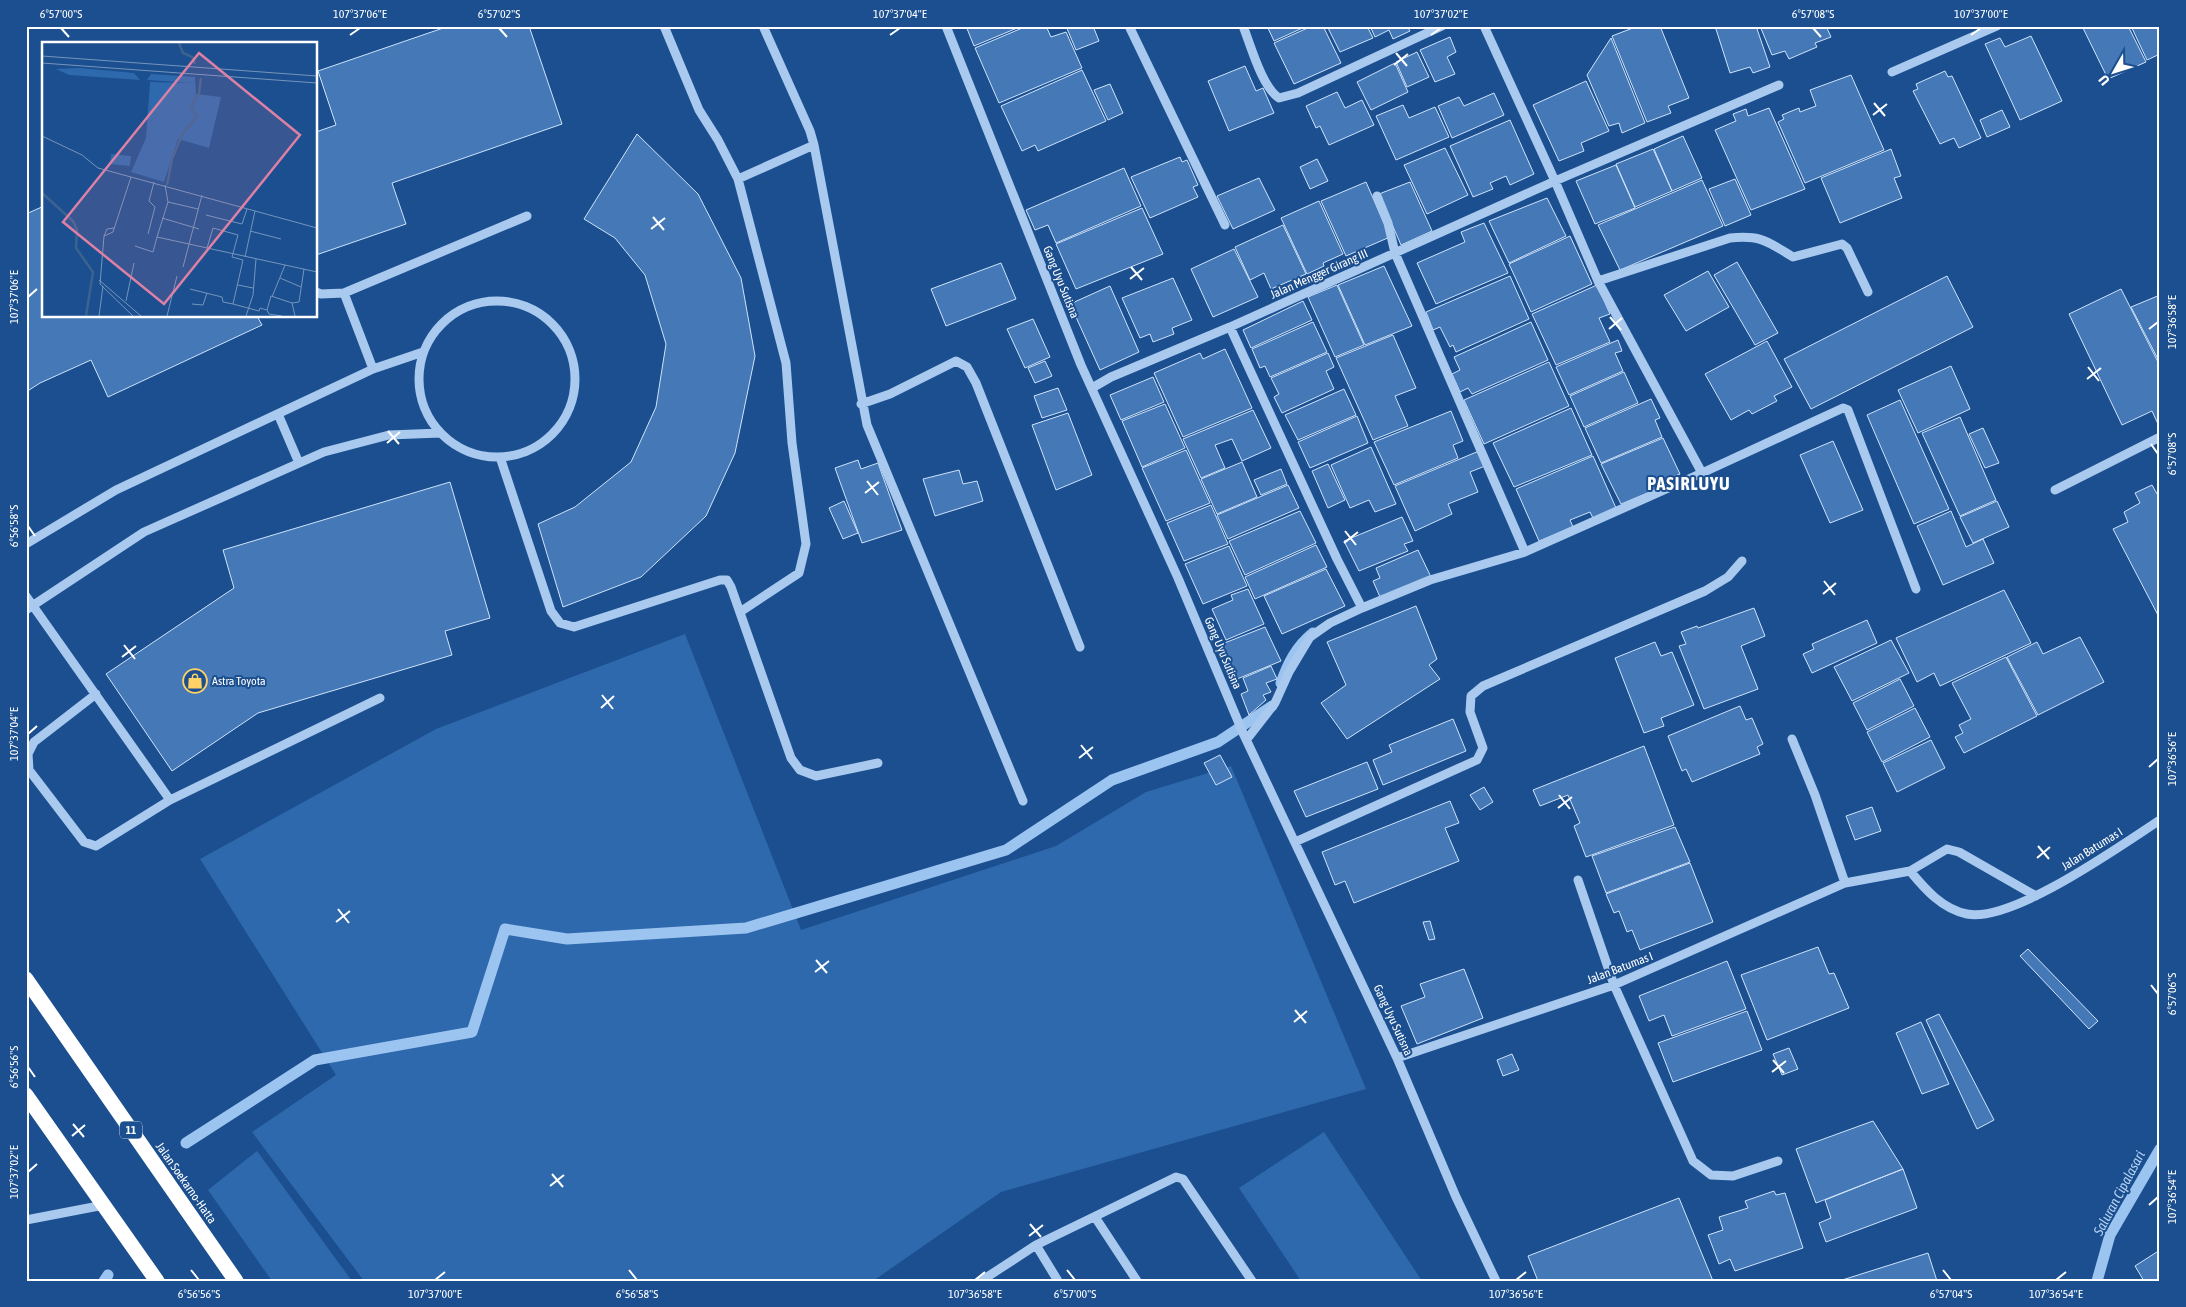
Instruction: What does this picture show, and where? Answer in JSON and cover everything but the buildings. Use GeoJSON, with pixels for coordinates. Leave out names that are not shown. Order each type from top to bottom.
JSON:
{"type":"FeatureCollection","features":[{"type":"Feature","properties":{"kind":"highway","name":"Jalan Soekarno-Hatta"},"geometry":{"type":"LineString","coordinates":[[26,979],[236,1281]]}},
{"type":"Feature","properties":{"kind":"highway"},"geometry":{"type":"LineString","coordinates":[[26,1094],[157,1281]]}},
{"type":"Feature","properties":{"kind":"street"},"geometry":{"type":"LineString","coordinates":[[664,26],[699,110],[718,140],[738,179],[786,363],[792,443],[806,544],[799,573],[740,612]]}},
{"type":"Feature","properties":{"kind":"street"},"geometry":{"type":"LineString","coordinates":[[763,26],[814,144],[861,404],[867,425],[1023,801]]}},
{"type":"Feature","properties":{"kind":"street","name":"Gang Uyu Sutisna"},"geometry":{"type":"LineString","coordinates":[[946,26],[1092,388],[1178,578],[1245,736],[1397,1058],[1456,1197],[1496,1281]]}},
{"type":"Feature","properties":{"kind":"street"},"geometry":{"type":"LineString","coordinates":[[1129,26],[1225,225]]}},
{"type":"Feature","properties":{"kind":"street"},"geometry":{"type":"LineString","coordinates":[[1243,26],[1267,85],[1273,94],[1279,98],[1298,93],[1442,26]]}},
{"type":"Feature","properties":{"kind":"street"},"geometry":{"type":"LineString","coordinates":[[1484,26],[1555,181],[1598,281],[1702,473]]}},
{"type":"Feature","properties":{"kind":"street"},"geometry":{"type":"LineString","coordinates":[[1892,72],[1997,26]]}},
{"type":"Feature","properties":{"kind":"street","name":"Jalan Mengger Girang III"},"geometry":{"type":"LineString","coordinates":[[1092,388],[1111,377],[1230,327],[1555,181],[1779,85]]}},
{"type":"Feature","properties":{"kind":"street"},"geometry":{"type":"LineString","coordinates":[[738,179],[814,144]]}},
{"type":"Feature","properties":{"kind":"street"},"geometry":{"type":"LineString","coordinates":[[1377,196],[1388,222],[1395,253],[1525,552]]}},
{"type":"Feature","properties":{"kind":"street"},"geometry":{"type":"LineString","coordinates":[[318,293],[344,293],[527,216]]}},
{"type":"Feature","properties":{"kind":"street"},"geometry":{"type":"LineString","coordinates":[[1598,281],[1730,238],[1751,236],[1765,240],[1793,257],[1842,244],[1847,248],[1868,292]]}},
{"type":"Feature","properties":{"kind":"street"},"geometry":{"type":"LineString","coordinates":[[344,293],[373,369]]}},
{"type":"Feature","properties":{"kind":"street"},"geometry":{"type":"LineString","coordinates":[[500,300],[524,305],[546,318],[562,336],[573,359],[575,383],[570,407],[558,429],[538,446],[513,456],[486,457],[461,449],[440,433],[424,408],[418,380],[423,352],[435,330],[453,313],[475,303],[500,300]]}},
{"type":"Feature","properties":{"kind":"street"},"geometry":{"type":"LineString","coordinates":[[1230,327],[1362,608]]}},
{"type":"Feature","properties":{"kind":"street"},"geometry":{"type":"LineString","coordinates":[[26,544],[116,490],[373,369],[423,352]]}},
{"type":"Feature","properties":{"kind":"street"},"geometry":{"type":"LineString","coordinates":[[861,404],[890,394],[956,361],[967,367],[976,383],[1080,647]]}},
{"type":"Feature","properties":{"kind":"street"},"geometry":{"type":"LineString","coordinates":[[1245,736],[1275,703],[1310,637],[1330,623],[1430,580],[1525,552],[1843,408],[1848,410],[1916,589]]}},
{"type":"Feature","properties":{"kind":"street"},"geometry":{"type":"LineString","coordinates":[[278,414],[299,463]]}},
{"type":"Feature","properties":{"kind":"street"},"geometry":{"type":"LineString","coordinates":[[30,607],[144,532],[324,452],[389,435],[440,433]]}},
{"type":"Feature","properties":{"kind":"street"},"geometry":{"type":"LineString","coordinates":[[2055,490],[2160,437]]}},
{"type":"Feature","properties":{"kind":"street"},"geometry":{"type":"LineString","coordinates":[[500,456],[551,611],[560,623],[574,627],[720,580],[727,580],[791,758],[800,770],[816,776],[878,763]]}},
{"type":"Feature","properties":{"kind":"street"},"geometry":{"type":"LineString","coordinates":[[1295,842],[1476,760],[1483,748],[1470,712],[1471,696],[1484,686],[1705,591],[1728,577],[1742,561]]}},
{"type":"Feature","properties":{"kind":"street"},"geometry":{"type":"LineString","coordinates":[[26,596],[30,607],[96,694],[170,800]]}},
{"type":"Feature","properties":{"kind":"street"},"geometry":{"type":"LineString","coordinates":[[96,694],[34,742],[28,754],[29,770],[84,842],[96,846],[170,800],[380,698]]}},
{"type":"Feature","properties":{"kind":"street"},"geometry":{"type":"LineString","coordinates":[[1792,739],[1815,794],[1845,883]]}},
{"type":"Feature","properties":{"kind":"street","name":"Jalan Batumas I"},"geometry":{"type":"LineString","coordinates":[[1910,871],[1929,893],[1944,904],[1965,913],[1981,916],[2036,896],[2083,870],[2160,820]]}},
{"type":"Feature","properties":{"kind":"street","name":"Jalan Batumas I"},"geometry":{"type":"LineString","coordinates":[[1397,1058],[1614,985],[1845,883],[1910,871],[1940,852],[1952,849],[2036,896]]}},
{"type":"Feature","properties":{"kind":"street"},"geometry":{"type":"LineString","coordinates":[[1578,880],[1614,985],[1693,1161],[1711,1175],[1733,1176],[1778,1161]]}},
{"type":"Feature","properties":{"kind":"street"},"geometry":{"type":"LineString","coordinates":[[981,1281],[1036,1245],[1174,1178],[1183,1179],[1252,1281]]}},
{"type":"Feature","properties":{"kind":"street"},"geometry":{"type":"LineString","coordinates":[[26,1220],[104,1205]]}},
{"type":"Feature","properties":{"kind":"street"},"geometry":{"type":"LineString","coordinates":[[1095,1217],[1137,1281]]}},
{"type":"Feature","properties":{"kind":"street"},"geometry":{"type":"LineString","coordinates":[[1036,1245],[1058,1281]]}},
{"type":"Feature","properties":{"kind":"shaded area"},"geometry":{"type":"Polygon","coordinates":[[[685,634],[801,930],[1056,846],[1146,792],[1231,766],[1366,1089],[1001,1192],[873,1281],[364,1281],[252,1132],[336,1075],[200,859],[436,729],[685,634]]]}},
{"type":"Feature","properties":{"kind":"shaded area"},"geometry":{"type":"Polygon","coordinates":[[[1324,1132],[1422,1281],[1301,1281],[1239,1188],[1324,1132]]]}},
{"type":"Feature","properties":{"kind":"shaded area"},"geometry":{"type":"Polygon","coordinates":[[[257,1151],[352,1281],[272,1281],[208,1190],[257,1151]]]}},
{"type":"Feature","properties":{"kind":"waterway"},"geometry":{"type":"LineString","coordinates":[[1281,683],[1293,656],[1313,633]]}},
{"type":"Feature","properties":{"kind":"waterway"},"geometry":{"type":"LineString","coordinates":[[186,1143],[315,1060],[472,1032],[505,929],[567,939],[746,928],[1006,850],[1112,780],[1218,742],[1272,706]]}},
{"type":"Feature","properties":{"kind":"waterway","name":"Saluran Cipalasari"},"geometry":{"type":"LineString","coordinates":[[2097,1281],[2110,1235],[2160,1149]]}},
{"type":"Feature","properties":{"kind":"waterway"},"geometry":{"type":"LineString","coordinates":[[104,1281],[108,1275]]}},
{"type":"Feature","properties":{"kind":"place","name":"Astra Toyota"},"geometry":{"type":"Point","coordinates":[195,681]}},
{"type":"Feature","properties":{"kind":"district","name":"PASIRLUYU"},"geometry":{"type":"Point","coordinates":[1689,483]}}]}
